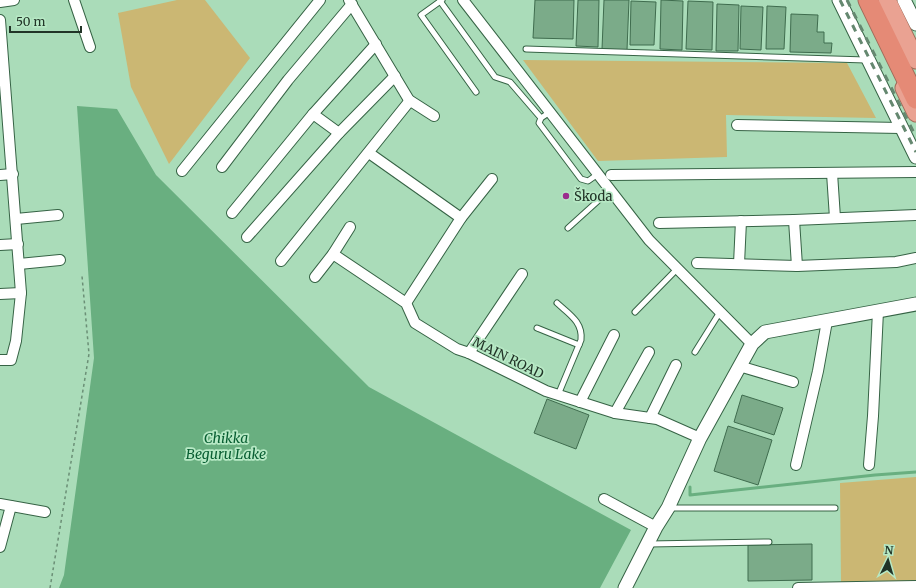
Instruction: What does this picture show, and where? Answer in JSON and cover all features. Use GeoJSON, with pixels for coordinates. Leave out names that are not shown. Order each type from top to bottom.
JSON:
{"type":"FeatureCollection","features":[{"type":"Feature","properties":{"kind":"highway"},"geometry":{"type":"LineString","coordinates":[[861,0],[916,113]]}},
{"type":"Feature","properties":{"kind":"highway"},"geometry":{"type":"LineString","coordinates":[[868,0],[916,99]]}},
{"type":"Feature","properties":{"kind":"highway"},"geometry":{"type":"LineString","coordinates":[[880,0],[916,74]]}},
{"type":"Feature","properties":{"kind":"highway"},"geometry":{"type":"LineString","coordinates":[[887,0],[916,60]]}},
{"type":"Feature","properties":{"kind":"street"},"geometry":{"type":"LineString","coordinates":[[0,2],[14,0]]}},
{"type":"Feature","properties":{"kind":"street"},"geometry":{"type":"LineString","coordinates":[[74,0],[90,47]]}},
{"type":"Feature","properties":{"kind":"street"},"geometry":{"type":"LineString","coordinates":[[182,171],[320,0]]}},
{"type":"Feature","properties":{"kind":"street"},"geometry":{"type":"LineString","coordinates":[[463,0],[546,115],[598,174],[649,240],[752,344]]}},
{"type":"Feature","properties":{"kind":"street"},"geometry":{"type":"LineString","coordinates":[[839,0],[916,157]]}},
{"type":"Feature","properties":{"kind":"street"},"geometry":{"type":"LineString","coordinates":[[904,0],[916,24]]}},
{"type":"Feature","properties":{"kind":"street"},"geometry":{"type":"LineString","coordinates":[[222,167],[350,2],[409,100],[434,116]]}},
{"type":"Feature","properties":{"kind":"street"},"geometry":{"type":"LineString","coordinates":[[0,20],[4,123],[13,174],[21,293],[16,341],[11,360],[0,360]]}},
{"type":"Feature","properties":{"kind":"street"},"geometry":{"type":"LineString","coordinates":[[232,213],[313,114],[376,44]]}},
{"type":"Feature","properties":{"kind":"street"},"geometry":{"type":"LineString","coordinates":[[247,237],[339,133],[395,76]]}},
{"type":"Feature","properties":{"kind":"street"},"geometry":{"type":"LineString","coordinates":[[280,260],[369,153],[409,100]]}},
{"type":"Feature","properties":{"kind":"street"},"geometry":{"type":"LineString","coordinates":[[313,114],[339,133]]}},
{"type":"Feature","properties":{"kind":"street"},"geometry":{"type":"LineString","coordinates":[[737,125],[901,128]]}},
{"type":"Feature","properties":{"kind":"street"},"geometry":{"type":"LineString","coordinates":[[369,153],[462,218]]}},
{"type":"Feature","properties":{"kind":"street"},"geometry":{"type":"LineString","coordinates":[[611,175],[916,172]]}},
{"type":"Feature","properties":{"kind":"street"},"geometry":{"type":"LineString","coordinates":[[832,173],[835,218]]}},
{"type":"Feature","properties":{"kind":"street"},"geometry":{"type":"LineString","coordinates":[[0,175],[13,174]]}},
{"type":"Feature","properties":{"kind":"street"},"geometry":{"type":"LineString","coordinates":[[333,254],[406,303],[462,218],[492,179]]}},
{"type":"Feature","properties":{"kind":"street"},"geometry":{"type":"LineString","coordinates":[[16,219],[58,215]]}},
{"type":"Feature","properties":{"kind":"street"},"geometry":{"type":"LineString","coordinates":[[659,223],[741,222],[916,215]]}},
{"type":"Feature","properties":{"kind":"street"},"geometry":{"type":"LineString","coordinates":[[794,220],[797,266]]}},
{"type":"Feature","properties":{"kind":"street"},"geometry":{"type":"LineString","coordinates":[[739,264],[741,222]]}},
{"type":"Feature","properties":{"kind":"street"},"geometry":{"type":"LineString","coordinates":[[315,277],[333,254],[350,227]]}},
{"type":"Feature","properties":{"kind":"street"},"geometry":{"type":"LineString","coordinates":[[0,245],[18,244]]}},
{"type":"Feature","properties":{"kind":"street"},"geometry":{"type":"LineString","coordinates":[[697,263],[797,266],[896,262],[916,258]]}},
{"type":"Feature","properties":{"kind":"street"},"geometry":{"type":"LineString","coordinates":[[19,264],[60,260]]}},
{"type":"Feature","properties":{"kind":"street"},"geometry":{"type":"LineString","coordinates":[[469,353],[522,274]]}},
{"type":"Feature","properties":{"kind":"street"},"geometry":{"type":"LineString","coordinates":[[0,294],[21,293]]}},
{"type":"Feature","properties":{"kind":"street","name":"MAIN ROAD"},"geometry":{"type":"LineString","coordinates":[[406,303],[415,322],[457,348],[546,391],[615,413],[657,419],[700,438]]}},
{"type":"Feature","properties":{"kind":"street"},"geometry":{"type":"LineString","coordinates":[[626,588],[656,527],[668,508],[700,438],[752,344],[765,332],[916,304]]}},
{"type":"Feature","properties":{"kind":"street"},"geometry":{"type":"LineString","coordinates":[[869,465],[878,311]]}},
{"type":"Feature","properties":{"kind":"street"},"geometry":{"type":"LineString","coordinates":[[796,465],[818,371],[827,321]]}},
{"type":"Feature","properties":{"kind":"street"},"geometry":{"type":"LineString","coordinates":[[580,402],[614,334]]}},
{"type":"Feature","properties":{"kind":"street"},"geometry":{"type":"LineString","coordinates":[[615,413],[649,352]]}},
{"type":"Feature","properties":{"kind":"street"},"geometry":{"type":"LineString","coordinates":[[650,418],[676,365]]}},
{"type":"Feature","properties":{"kind":"street"},"geometry":{"type":"LineString","coordinates":[[739,366],[793,382]]}},
{"type":"Feature","properties":{"kind":"street"},"geometry":{"type":"LineString","coordinates":[[604,499],[656,527]]}},
{"type":"Feature","properties":{"kind":"street"},"geometry":{"type":"LineString","coordinates":[[0,504],[45,512]]}},
{"type":"Feature","properties":{"kind":"street"},"geometry":{"type":"LineString","coordinates":[[0,547],[11,506]]}},
{"type":"Feature","properties":{"kind":"street"},"geometry":{"type":"LineString","coordinates":[[798,588],[916,586]]}},
{"type":"Feature","properties":{"kind":"lane"},"geometry":{"type":"LineString","coordinates":[[476,92],[421,15],[441,1],[495,77],[510,82],[546,115],[539,123],[582,179],[588,181],[598,174]]}},
{"type":"Feature","properties":{"kind":"lane"},"geometry":{"type":"LineString","coordinates":[[526,49],[869,60]]}},
{"type":"Feature","properties":{"kind":"lane"},"geometry":{"type":"LineString","coordinates":[[568,228],[610,190]]}},
{"type":"Feature","properties":{"kind":"lane"},"geometry":{"type":"LineString","coordinates":[[636,312],[677,269]]}},
{"type":"Feature","properties":{"kind":"lane"},"geometry":{"type":"LineString","coordinates":[[556,303],[580,324],[582,333],[579,345],[558,395]]}},
{"type":"Feature","properties":{"kind":"lane"},"geometry":{"type":"LineString","coordinates":[[696,352],[720,312]]}},
{"type":"Feature","properties":{"kind":"lane"},"geometry":{"type":"LineString","coordinates":[[538,328],[579,345]]}},
{"type":"Feature","properties":{"kind":"lane"},"geometry":{"type":"LineString","coordinates":[[668,508],[835,508]]}},
{"type":"Feature","properties":{"kind":"lane"},"geometry":{"type":"LineString","coordinates":[[648,544],[769,542]]}},
{"type":"Feature","properties":{"kind":"path"},"geometry":{"type":"LineString","coordinates":[[50,588],[89,354],[82,276]]}},
{"type":"Feature","properties":{"kind":"shaded area"},"geometry":{"type":"Polygon","coordinates":[[[177,0],[205,0],[250,58],[169,164],[131,87],[118,13],[177,0]]]}},
{"type":"Feature","properties":{"kind":"shaded area"},"geometry":{"type":"Polygon","coordinates":[[[523,60],[847,63],[876,118],[726,115],[727,157],[598,161],[523,60]]]}},
{"type":"Feature","properties":{"kind":"shaded area"},"geometry":{"type":"Polygon","coordinates":[[[916,477],[916,581],[841,583],[840,483],[916,477]]]}},
{"type":"Feature","properties":{"kind":"water","name":"Chikka Beguru Lake"},"geometry":{"type":"Polygon","coordinates":[[[77,106],[117,109],[156,175],[369,387],[631,530],[600,588],[59,588],[64,575],[94,358],[77,106]]]}},
{"type":"Feature","properties":{"kind":"building"},"geometry":{"type":"Polygon","coordinates":[[[535,0],[574,0],[573,39],[533,38],[535,0]]]}},
{"type":"Feature","properties":{"kind":"building"},"geometry":{"type":"Polygon","coordinates":[[[578,0],[599,0],[598,47],[576,46],[578,0]]]}},
{"type":"Feature","properties":{"kind":"building"},"geometry":{"type":"Polygon","coordinates":[[[604,0],[629,0],[627,50],[602,49],[604,0]]]}},
{"type":"Feature","properties":{"kind":"building"},"geometry":{"type":"Polygon","coordinates":[[[661,0],[683,1],[682,50],[660,49],[661,0]]]}},
{"type":"Feature","properties":{"kind":"building"},"geometry":{"type":"Polygon","coordinates":[[[631,1],[656,2],[654,45],[630,45],[631,1]]]}},
{"type":"Feature","properties":{"kind":"building"},"geometry":{"type":"Polygon","coordinates":[[[688,1],[713,2],[712,50],[686,49],[688,1]]]}},
{"type":"Feature","properties":{"kind":"building"},"geometry":{"type":"Polygon","coordinates":[[[717,4],[739,5],[738,51],[716,51],[717,4]]]}},
{"type":"Feature","properties":{"kind":"building"},"geometry":{"type":"Polygon","coordinates":[[[741,6],[763,7],[761,50],[740,49],[741,6]]]}},
{"type":"Feature","properties":{"kind":"building"},"geometry":{"type":"Polygon","coordinates":[[[767,6],[786,7],[784,49],[766,49],[767,6]]]}},
{"type":"Feature","properties":{"kind":"building"},"geometry":{"type":"Polygon","coordinates":[[[791,14],[818,15],[817,32],[824,32],[824,43],[832,43],[831,53],[790,52],[791,14]]]}},
{"type":"Feature","properties":{"kind":"building"},"geometry":{"type":"Polygon","coordinates":[[[742,395],[783,408],[774,435],[734,422],[742,395]]]}},
{"type":"Feature","properties":{"kind":"building"},"geometry":{"type":"Polygon","coordinates":[[[547,399],[589,415],[576,449],[534,433],[547,399]]]}},
{"type":"Feature","properties":{"kind":"building"},"geometry":{"type":"Polygon","coordinates":[[[728,426],[772,440],[758,485],[714,471],[728,426]]]}},
{"type":"Feature","properties":{"kind":"building"},"geometry":{"type":"Polygon","coordinates":[[[812,544],[812,580],[748,581],[748,545],[812,544]]]}},
{"type":"Feature","properties":{"kind":"waterway"},"geometry":{"type":"LineString","coordinates":[[690,487],[690,495],[916,472]]}},
{"type":"Feature","properties":{"kind":"railway"},"geometry":{"type":"LineString","coordinates":[[840,0],[916,152]]}},
{"type":"Feature","properties":{"kind":"railway"},"geometry":{"type":"LineString","coordinates":[[847,0],[916,137]]}},
{"type":"Feature","properties":{"kind":"place","name":"Škoda"},"geometry":{"type":"Point","coordinates":[566,196]}}]}
